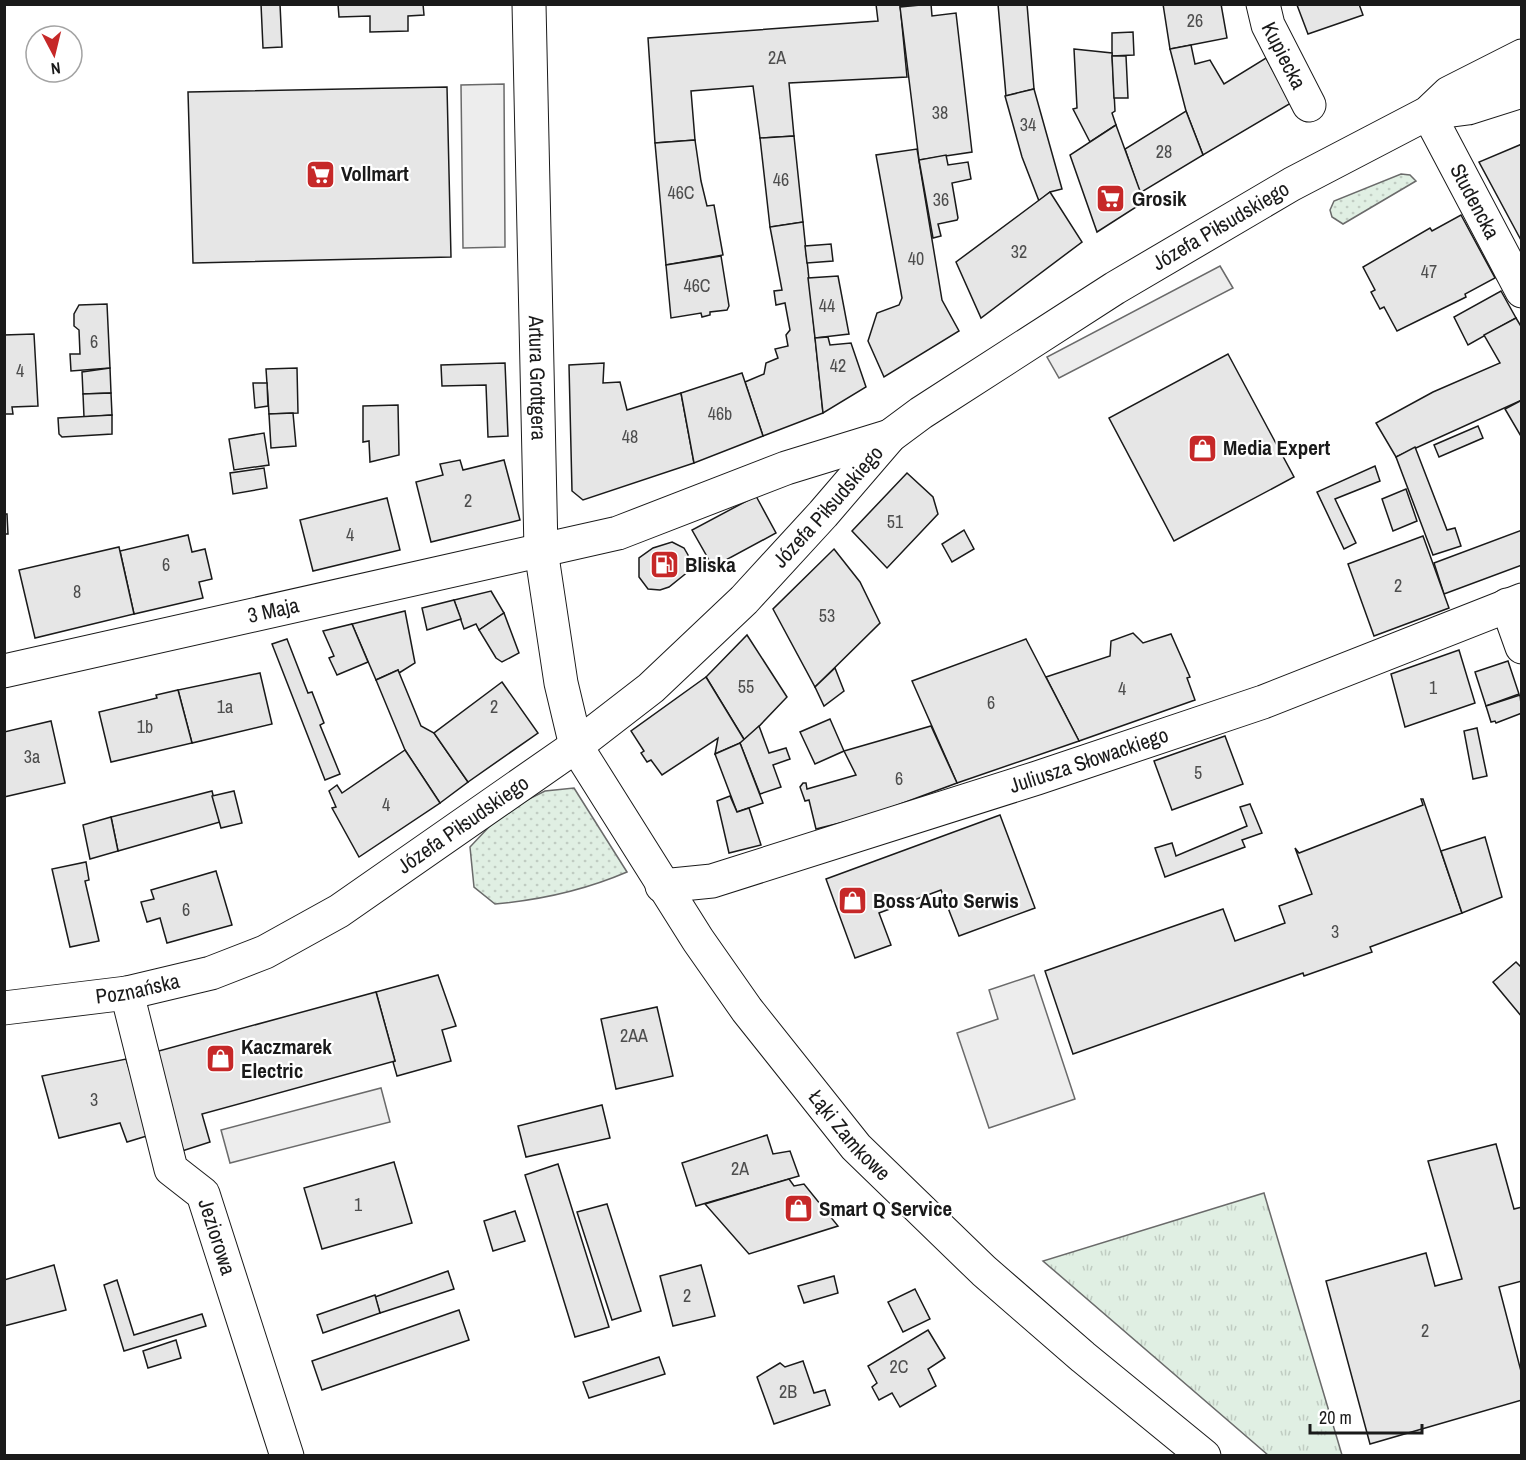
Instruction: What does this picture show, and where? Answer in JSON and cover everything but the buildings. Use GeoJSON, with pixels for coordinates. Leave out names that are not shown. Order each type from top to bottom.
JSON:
{"type":"FeatureCollection","features":[{"type":"Feature","properties":{"kind":"street","name":"Artura Grottgera"},"geometry":{"type":"LineString","coordinates":[[529,4],[542,550],[561,683],[576,746]]}},
{"type":"Feature","properties":{"kind":"street","name":"Kupiecka"},"geometry":{"type":"LineString","coordinates":[[1263,4],[1268,25],[1309,105]]}},
{"type":"Feature","properties":{"kind":"street","name":"Józefa Piłsudskiego"},"geometry":{"type":"LineString","coordinates":[[265,952],[339,911],[576,746],[651,688],[689,654],[824,514],[890,436],[964,383],[1115,288],[1292,184],[1428,113],[1449,93],[1521,56]]}},
{"type":"Feature","properties":{"kind":"street","name":"Józefa Piłsudskiego"},"geometry":{"type":"LineString","coordinates":[[1428,113],[1468,108],[1521,91]]}},
{"type":"Feature","properties":{"kind":"street","name":"Studencka"},"geometry":{"type":"LineString","coordinates":[[1428,113],[1521,291]]}},
{"type":"Feature","properties":{"kind":"street","name":"3 Maja"},"geometry":{"type":"LineString","coordinates":[[4,671],[618,533],[786,468],[890,436]]}},
{"type":"Feature","properties":{"kind":"street"},"geometry":{"type":"LineString","coordinates":[[1514,603],[1521,647]]}},
{"type":"Feature","properties":{"kind":"street","name":"Juliusza Słowackiego"},"geometry":{"type":"LineString","coordinates":[[662,886],[712,881],[1037,778],[1263,702],[1514,603]]}},
{"type":"Feature","properties":{"kind":"street","name":"Łąki Zamkowe"},"geometry":{"type":"LineString","coordinates":[[576,746],[662,886],[747,1010],[856,1147],[984,1271],[1083,1357],[1204,1455]]}},
{"type":"Feature","properties":{"kind":"street","name":"Poznańska"},"geometry":{"type":"LineString","coordinates":[[4,1008],[126,993],[211,973],[265,952]]}},
{"type":"Feature","properties":{"kind":"street","name":"Jeziorowa"},"geometry":{"type":"LineString","coordinates":[[126,993],[171,1169],[203,1194],[287,1455]]}},
{"type":"Feature","properties":{"kind":"green space"},"geometry":{"type":"Polygon","coordinates":[[[1401,174],[1410,175],[1416,181],[1343,224],[1332,217],[1330,210],[1334,201],[1401,174]]]}},
{"type":"Feature","properties":{"kind":"green space"},"geometry":{"type":"Polygon","coordinates":[[[574,788],[627,872],[562,893],[495,904],[474,887],[470,847],[503,812],[545,791],[574,788]]]}},
{"type":"Feature","properties":{"kind":"green space"},"geometry":{"type":"Polygon","coordinates":[[[1264,1193],[1342,1455],[1268,1455],[1043,1261],[1264,1193]]]}},
{"type":"Feature","properties":{"kind":"shaded area"},"geometry":{"type":"Polygon","coordinates":[[[504,84],[505,247],[463,248],[461,85],[504,84]]]}},
{"type":"Feature","properties":{"kind":"shaded area"},"geometry":{"type":"Polygon","coordinates":[[[1220,266],[1233,288],[1059,378],[1047,357],[1220,266]]]}},
{"type":"Feature","properties":{"kind":"shaded area"},"geometry":{"type":"Polygon","coordinates":[[[1034,975],[1075,1099],[989,1128],[957,1033],[998,1019],[989,990],[1034,975]]]}},
{"type":"Feature","properties":{"kind":"shaded area"},"geometry":{"type":"Polygon","coordinates":[[[381,1088],[390,1122],[230,1163],[221,1130],[381,1088]]]}},
{"type":"Feature","properties":{"kind":"place","name":"Vollmart"},"geometry":{"type":"Point","coordinates":[320,174]}},
{"type":"Feature","properties":{"kind":"place","name":"Grosik"},"geometry":{"type":"Point","coordinates":[1111,199]}},
{"type":"Feature","properties":{"kind":"place","name":"Media Expert"},"geometry":{"type":"Point","coordinates":[1202,448]}},
{"type":"Feature","properties":{"kind":"place","name":"Bliska"},"geometry":{"type":"Point","coordinates":[664,565]}},
{"type":"Feature","properties":{"kind":"place","name":"Boss Auto Serwis"},"geometry":{"type":"Point","coordinates":[852,901]}},
{"type":"Feature","properties":{"kind":"place","name":"Kaczmarek Electric"},"geometry":{"type":"Point","coordinates":[220,1059]}},
{"type":"Feature","properties":{"kind":"place","name":"Smart Q Service"},"geometry":{"type":"Point","coordinates":[798,1209]}}]}
